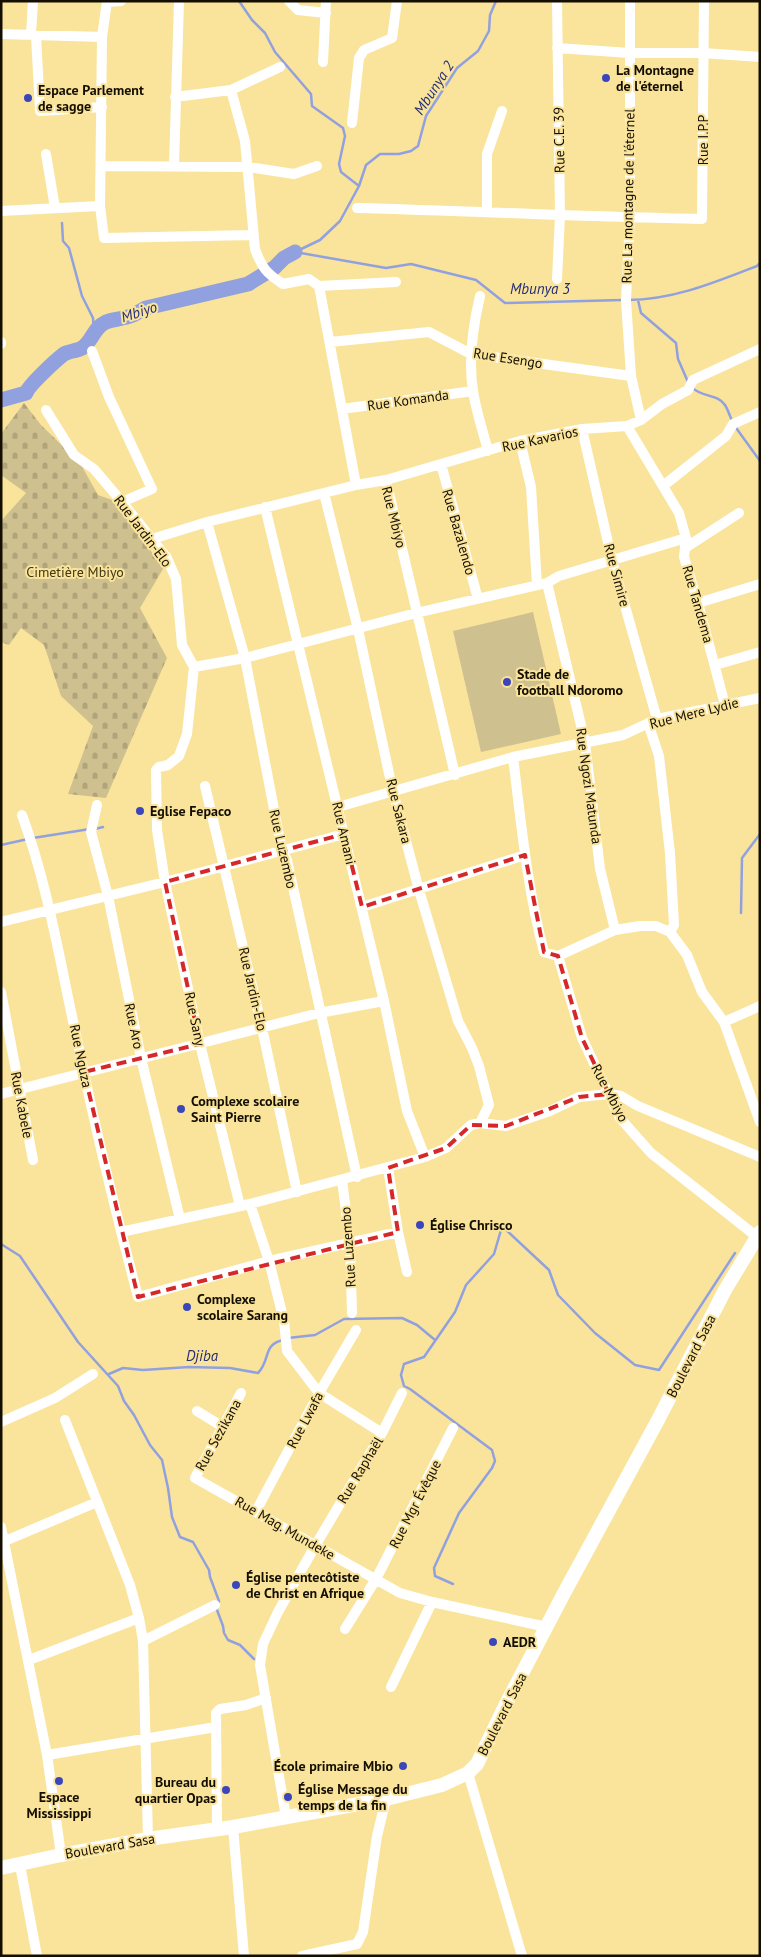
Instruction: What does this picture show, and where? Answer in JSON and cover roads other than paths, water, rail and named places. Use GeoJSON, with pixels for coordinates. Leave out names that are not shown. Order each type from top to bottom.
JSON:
{"type":"FeatureCollection","features":[{"type":"Feature","properties":{"kind":"street"},"geometry":{"type":"LineString","coordinates":[[33,1],[40,111],[102,107]]}},
{"type":"Feature","properties":{"kind":"street"},"geometry":{"type":"LineString","coordinates":[[121,1],[107,2],[102,37],[102,166],[100,206],[104,238],[253,235]]}},
{"type":"Feature","properties":{"kind":"street"},"geometry":{"type":"LineString","coordinates":[[174,166],[179,1]]}},
{"type":"Feature","properties":{"kind":"street"},"geometry":{"type":"LineString","coordinates":[[289,1],[298,10],[326,13]]}},
{"type":"Feature","properties":{"kind":"street"},"geometry":{"type":"LineString","coordinates":[[323,62],[326,1]]}},
{"type":"Feature","properties":{"kind":"street"},"geometry":{"type":"LineString","coordinates":[[352,123],[359,58],[364,50],[392,38],[397,1]]}},
{"type":"Feature","properties":{"kind":"street","name":"Rue C.E. 39"},"geometry":{"type":"LineString","coordinates":[[557,1],[560,216],[557,279]]}},
{"type":"Feature","properties":{"kind":"street","name":"Rue La montagne de l'éternel"},"geometry":{"type":"LineString","coordinates":[[630,1],[630,217],[626,300],[631,376]]}},
{"type":"Feature","properties":{"kind":"street","name":"Rue I.P.P"},"geometry":{"type":"LineString","coordinates":[[630,217],[702,219],[704,1]]}},
{"type":"Feature","properties":{"kind":"street"},"geometry":{"type":"LineString","coordinates":[[1,34],[102,37]]}},
{"type":"Feature","properties":{"kind":"street"},"geometry":{"type":"LineString","coordinates":[[557,48],[630,53],[703,53],[760,57]]}},
{"type":"Feature","properties":{"kind":"street"},"geometry":{"type":"LineString","coordinates":[[175,97],[231,90],[280,67]]}},
{"type":"Feature","properties":{"kind":"street"},"geometry":{"type":"LineString","coordinates":[[231,90],[245,141],[255,250],[265,270],[283,284],[309,279],[319,286],[396,282]]}},
{"type":"Feature","properties":{"kind":"street"},"geometry":{"type":"LineString","coordinates":[[487,211],[487,154],[502,111]]}},
{"type":"Feature","properties":{"kind":"street"},"geometry":{"type":"LineString","coordinates":[[46,154],[55,208]]}},
{"type":"Feature","properties":{"kind":"street"},"geometry":{"type":"LineString","coordinates":[[102,166],[248,167],[294,174],[317,166]]}},
{"type":"Feature","properties":{"kind":"street"},"geometry":{"type":"LineString","coordinates":[[1,211],[100,206]]}},
{"type":"Feature","properties":{"kind":"street"},"geometry":{"type":"LineString","coordinates":[[357,208],[630,217]]}},
{"type":"Feature","properties":{"kind":"street"},"geometry":{"type":"LineString","coordinates":[[319,286],[356,485]]}},
{"type":"Feature","properties":{"kind":"street"},"geometry":{"type":"LineString","coordinates":[[480,296],[472,354],[473,391],[488,451]]}},
{"type":"Feature","properties":{"kind":"street","name":"Rue Esengo"},"geometry":{"type":"LineString","coordinates":[[330,342],[429,332],[472,354],[631,376]]}},
{"type":"Feature","properties":{"kind":"street","name":"Rue Kavarios"},"geometry":{"type":"LineString","coordinates":[[386,480],[520,442],[582,430],[627,426],[641,420],[690,385],[760,349]]}},
{"type":"Feature","properties":{"kind":"street"},"geometry":{"type":"LineString","coordinates":[[92,351],[109,396],[152,489],[122,502]]}},
{"type":"Feature","properties":{"kind":"street"},"geometry":{"type":"LineString","coordinates":[[631,376],[641,420]]}},
{"type":"Feature","properties":{"kind":"street","name":"Rue Komanda"},"geometry":{"type":"LineString","coordinates":[[342,409],[473,391]]}},
{"type":"Feature","properties":{"kind":"street","name":"Rue Jardin-Elo"},"geometry":{"type":"LineString","coordinates":[[46,410],[74,455],[94,469],[167,558],[176,580],[182,645],[194,667]]}},
{"type":"Feature","properties":{"kind":"street"},"geometry":{"type":"LineString","coordinates":[[663,486],[726,436],[733,424],[760,412]]}},
{"type":"Feature","properties":{"kind":"street","name":"Rue Tandema"},"geometry":{"type":"LineString","coordinates":[[627,426],[679,513],[685,543],[684,557],[725,705]]}},
{"type":"Feature","properties":{"kind":"street","name":"Rue Simire"},"geometry":{"type":"LineString","coordinates":[[582,430],[612,560],[653,721],[670,853],[674,925],[670,932]]}},
{"type":"Feature","properties":{"kind":"street","name":"Rue Ngozi Matunda"},"geometry":{"type":"LineString","coordinates":[[520,442],[530,487],[542,584],[585,742],[600,869],[615,930]]}},
{"type":"Feature","properties":{"kind":"street","name":"Rue Bazalendo"},"geometry":{"type":"LineString","coordinates":[[441,464],[478,599]]}},
{"type":"Feature","properties":{"kind":"street","name":"Rue Mbiyo"},"geometry":{"type":"LineString","coordinates":[[152,539],[265,507],[356,485],[386,480],[416,613],[456,775]]}},
{"type":"Feature","properties":{"kind":"street","name":"Rue Sakara"},"geometry":{"type":"LineString","coordinates":[[324,493],[358,629],[393,792],[419,890],[458,1022],[479,1066],[489,1105],[480,1123]]}},
{"type":"Feature","properties":{"kind":"street","name":"Rue Amani"},"geometry":{"type":"LineString","coordinates":[[265,507],[300,644],[362,907],[407,1110],[425,1157]]}},
{"type":"Feature","properties":{"kind":"street"},"geometry":{"type":"LineString","coordinates":[[194,667],[245,658],[416,613],[542,584],[559,576],[612,560],[685,543],[739,513]]}},
{"type":"Feature","properties":{"kind":"street","name":"Rue Luzembo"},"geometry":{"type":"LineString","coordinates":[[207,522],[245,658],[282,851],[287,860],[357,1177]]}},
{"type":"Feature","properties":{"kind":"street"},"geometry":{"type":"LineString","coordinates":[[698,603],[760,584]]}},
{"type":"Feature","properties":{"kind":"street"},"geometry":{"type":"LineString","coordinates":[[715,665],[760,652]]}},
{"type":"Feature","properties":{"kind":"street","name":"Rue Sany"},"geometry":{"type":"LineString","coordinates":[[194,667],[187,734],[179,756],[168,765],[159,767],[156,770],[157,830],[165,882],[200,1044],[245,1205],[269,1261],[284,1322],[287,1351],[319,1393],[382,1433]]}},
{"type":"Feature","properties":{"kind":"street","name":"Rue Mere Lydie"},"geometry":{"type":"LineString","coordinates":[[338,807],[456,775],[513,757],[623,735],[653,721],[760,698]]}},
{"type":"Feature","properties":{"kind":"street"},"geometry":{"type":"LineString","coordinates":[[513,757],[525,855],[537,925],[544,952],[558,956],[615,930],[640,926],[656,926],[670,932],[687,954],[702,992],[724,1022],[760,1122]]}},
{"type":"Feature","properties":{"kind":"street","name":"Rue Jardin-Elo"},"geometry":{"type":"LineString","coordinates":[[205,786],[262,1028],[297,1192]]}},
{"type":"Feature","properties":{"kind":"street","name":"Rue Aro"},"geometry":{"type":"LineString","coordinates":[[97,805],[91,827],[108,896],[141,1058],[180,1219]]}},
{"type":"Feature","properties":{"kind":"street","name":"Rue Nguza"},"geometry":{"type":"LineString","coordinates":[[22,816],[50,910],[84,1072],[138,1297],[269,1261]]}},
{"type":"Feature","properties":{"kind":"street"},"geometry":{"type":"LineString","coordinates":[[1,922],[165,882],[344,834]]}},
{"type":"Feature","properties":{"kind":"street"},"geometry":{"type":"LineString","coordinates":[[362,907],[525,855]]}},
{"type":"Feature","properties":{"kind":"street","name":"Rue Mbiyo"},"geometry":{"type":"LineString","coordinates":[[558,956],[582,1038],[620,1118],[651,1153],[758,1234]]}},
{"type":"Feature","properties":{"kind":"street","name":"Rue Kabele"},"geometry":{"type":"LineString","coordinates":[[1,992],[32,1160]]}},
{"type":"Feature","properties":{"kind":"street"},"geometry":{"type":"LineString","coordinates":[[1,1094],[320,1013],[384,1001]]}},
{"type":"Feature","properties":{"kind":"street"},"geometry":{"type":"LineString","coordinates":[[724,1022],[760,1006]]}},
{"type":"Feature","properties":{"kind":"street"},"geometry":{"type":"LineString","coordinates":[[121,1232],[245,1205],[388,1168],[425,1157],[446,1148],[472,1125],[480,1123],[506,1126],[550,1111],[579,1097],[609,1094],[621,1096],[638,1106],[760,1157]]}},
{"type":"Feature","properties":{"kind":"street"},"geometry":{"type":"LineString","coordinates":[[388,1168],[398,1232],[408,1272]]}},
{"type":"Feature","properties":{"kind":"street","name":"Rue Luzembo"},"geometry":{"type":"LineString","coordinates":[[342,1180],[350,1243],[352,1313]]}},
{"type":"Feature","properties":{"kind":"street"},"geometry":{"type":"LineString","coordinates":[[269,1261],[398,1232]]}},
{"type":"Feature","properties":{"kind":"street","name":"Boulevard Sasa"},"geometry":{"type":"LineString","coordinates":[[1,1868],[148,1839],[233,1827],[386,1799],[442,1785],[468,1773],[477,1764],[505,1706],[658,1420],[725,1290],[758,1234]]}},
{"type":"Feature","properties":{"kind":"street","name":"Rue Lwafa"},"geometry":{"type":"LineString","coordinates":[[256,1511],[319,1393],[356,1330]]}},
{"type":"Feature","properties":{"kind":"street"},"geometry":{"type":"LineString","coordinates":[[1,1422],[55,1398],[93,1374]]}},
{"type":"Feature","properties":{"kind":"street","name":"Rue Sezikana"},"geometry":{"type":"LineString","coordinates":[[195,1478],[241,1393]]}},
{"type":"Feature","properties":{"kind":"street","name":"Rue Raphaël"},"geometry":{"type":"LineString","coordinates":[[286,1818],[260,1665],[263,1644],[278,1612],[382,1433],[402,1393]]}},
{"type":"Feature","properties":{"kind":"street"},"geometry":{"type":"LineString","coordinates":[[198,1411],[223,1427]]}},
{"type":"Feature","properties":{"kind":"street"},"geometry":{"type":"LineString","coordinates":[[65,1420],[130,1585],[139,1618],[143,1641],[148,1839]]}},
{"type":"Feature","properties":{"kind":"street","name":"Rue Mgr Évêque"},"geometry":{"type":"LineString","coordinates":[[345,1629],[376,1579],[454,1428]]}},
{"type":"Feature","properties":{"kind":"street","name":"Rue Mag. Mundeke"},"geometry":{"type":"LineString","coordinates":[[195,1478],[400,1593],[432,1602],[547,1627]]}},
{"type":"Feature","properties":{"kind":"street"},"geometry":{"type":"LineString","coordinates":[[5,1541],[97,1502]]}},
{"type":"Feature","properties":{"kind":"street"},"geometry":{"type":"LineString","coordinates":[[1,1527],[47,1755],[60,1855]]}},
{"type":"Feature","properties":{"kind":"street"},"geometry":{"type":"LineString","coordinates":[[1,1584],[13,1582]]}},
{"type":"Feature","properties":{"kind":"street"},"geometry":{"type":"LineString","coordinates":[[391,1687],[432,1602]]}},
{"type":"Feature","properties":{"kind":"street"},"geometry":{"type":"LineString","coordinates":[[143,1641],[215,1605]]}},
{"type":"Feature","properties":{"kind":"street"},"geometry":{"type":"LineString","coordinates":[[29,1660],[139,1618]]}},
{"type":"Feature","properties":{"kind":"street"},"geometry":{"type":"LineString","coordinates":[[217,1829],[216,1713],[220,1709],[246,1705],[266,1698]]}},
{"type":"Feature","properties":{"kind":"street"},"geometry":{"type":"LineString","coordinates":[[47,1755],[216,1727]]}},
{"type":"Feature","properties":{"kind":"street"},"geometry":{"type":"LineString","coordinates":[[468,1773],[522,1956]]}},
{"type":"Feature","properties":{"kind":"street"},"geometry":{"type":"LineString","coordinates":[[302,1956],[357,1944],[363,1932],[377,1836],[386,1799]]}},
{"type":"Feature","properties":{"kind":"street"},"geometry":{"type":"LineString","coordinates":[[233,1827],[244,1956]]}},
{"type":"Feature","properties":{"kind":"street"},"geometry":{"type":"LineString","coordinates":[[20,1865],[37,1956]]}},
{"type":"Feature","properties":{"kind":"waterway","name":"Mbunya 2"},"geometry":{"type":"LineString","coordinates":[[239,1],[252,20],[265,33],[275,52],[311,94],[312,106],[343,128],[345,136],[339,164],[341,172],[359,186],[340,221],[320,240],[295,252]]}},
{"type":"Feature","properties":{"kind":"waterway","name":"Mbunya 2"},"geometry":{"type":"LineString","coordinates":[[359,186],[366,165],[380,154],[399,154],[411,151],[418,146],[426,116],[457,68],[478,51],[489,31],[490,15],[496,1]]}},
{"type":"Feature","properties":{"kind":"waterway"},"geometry":{"type":"LineString","coordinates":[[62,223],[63,241],[69,248],[82,296],[93,318],[94,331]]}},
{"type":"Feature","properties":{"kind":"waterway","name":"Mbunya 3"},"geometry":{"type":"LineString","coordinates":[[295,252],[386,268],[411,264],[476,280],[505,303],[622,300]]}},
{"type":"Feature","properties":{"kind":"waterway","name":"Mbiyo"},"geometry":{"type":"LineString","coordinates":[[1,400],[26,393],[37,379],[64,354],[80,349],[88,342],[98,328],[106,322],[130,316],[146,308],[248,284],[295,252]]}},
{"type":"Feature","properties":{"kind":"waterway","name":"Mbunya 3"},"geometry":{"type":"LineString","coordinates":[[628,300],[661,297],[694,289],[757,266],[760,263]]}},
{"type":"Feature","properties":{"kind":"waterway"},"geometry":{"type":"LineString","coordinates":[[638,300],[641,313],[676,343],[678,359],[688,382]]}},
{"type":"Feature","properties":{"kind":"waterway"},"geometry":{"type":"LineString","coordinates":[[693,388],[700,393],[722,401],[732,421]]}},
{"type":"Feature","properties":{"kind":"waterway"},"geometry":{"type":"LineString","coordinates":[[734,425],[760,461]]}},
{"type":"Feature","properties":{"kind":"waterway"},"geometry":{"type":"LineString","coordinates":[[95,829],[103,827]]}},
{"type":"Feature","properties":{"kind":"waterway"},"geometry":{"type":"LineString","coordinates":[[33,838],[90,829]]}},
{"type":"Feature","properties":{"kind":"waterway"},"geometry":{"type":"LineString","coordinates":[[741,913],[742,858],[760,834]]}},
{"type":"Feature","properties":{"kind":"waterway"},"geometry":{"type":"LineString","coordinates":[[1,845],[28,839]]}},
{"type":"Feature","properties":{"kind":"waterway"},"geometry":{"type":"LineString","coordinates":[[453,1584],[435,1576],[434,1568],[459,1513],[492,1468],[495,1461],[492,1450],[404,1386],[401,1375],[404,1364],[424,1357],[455,1312],[466,1285],[494,1254],[501,1230],[505,1229],[549,1270],[558,1295],[595,1333],[635,1365],[659,1370],[735,1253]]}},
{"type":"Feature","properties":{"kind":"waterway"},"geometry":{"type":"LineString","coordinates":[[1,1244],[20,1256],[78,1342],[118,1386],[124,1401],[150,1445],[162,1460],[172,1517],[180,1537],[193,1542],[209,1570],[219,1601],[217,1610],[224,1633],[228,1640],[240,1645],[254,1659]]}},
{"type":"Feature","properties":{"kind":"waterway","name":"Djiba"},"geometry":{"type":"LineString","coordinates":[[288,1338],[315,1335],[344,1319],[402,1318],[417,1325],[435,1340]]}},
{"type":"Feature","properties":{"kind":"waterway","name":"Djiba"},"geometry":{"type":"LineString","coordinates":[[109,1374],[123,1368],[143,1370],[189,1367],[230,1368],[258,1373],[272,1345],[283,1340]]}},
{"type":"Feature","properties":{"kind":"place","name":"La Montagne de l'éternel"},"geometry":{"type":"Point","coordinates":[606,78]}},
{"type":"Feature","properties":{"kind":"place","name":"Espace Parlement de sagge"},"geometry":{"type":"Point","coordinates":[28,98]}},
{"type":"Feature","properties":{"kind":"place","name":"Stade de football Ndoromo"},"geometry":{"type":"Point","coordinates":[507,682]}},
{"type":"Feature","properties":{"kind":"place","name":"Eglise Fepaco"},"geometry":{"type":"Point","coordinates":[140,811]}},
{"type":"Feature","properties":{"kind":"place","name":"Complexe scolaire Saint Pierre"},"geometry":{"type":"Point","coordinates":[181,1109]}},
{"type":"Feature","properties":{"kind":"place","name":"Église Chrisco"},"geometry":{"type":"Point","coordinates":[420,1225]}},
{"type":"Feature","properties":{"kind":"place","name":"Complexe scolaire Sarang"},"geometry":{"type":"Point","coordinates":[187,1307]}},
{"type":"Feature","properties":{"kind":"place","name":"Église pentecôtiste de Christ en Afrique"},"geometry":{"type":"Point","coordinates":[236,1585]}},
{"type":"Feature","properties":{"kind":"place","name":"AEDR"},"geometry":{"type":"Point","coordinates":[493,1642]}},
{"type":"Feature","properties":{"kind":"place","name":"École primaire Mbio"},"geometry":{"type":"Point","coordinates":[403,1766]}},
{"type":"Feature","properties":{"kind":"place","name":"Espace Mississippi"},"geometry":{"type":"Point","coordinates":[59,1781]}},
{"type":"Feature","properties":{"kind":"place","name":"Bureau du quartier Opas"},"geometry":{"type":"Point","coordinates":[226,1790]}},
{"type":"Feature","properties":{"kind":"place","name":"Église Message du temps de la fin"},"geometry":{"type":"Point","coordinates":[288,1797]}},
{"type":"Feature","properties":{"kind":"park label","name":"Cimetière Mbiyo"},"geometry":{"type":"Point","coordinates":[75,572]}}]}
